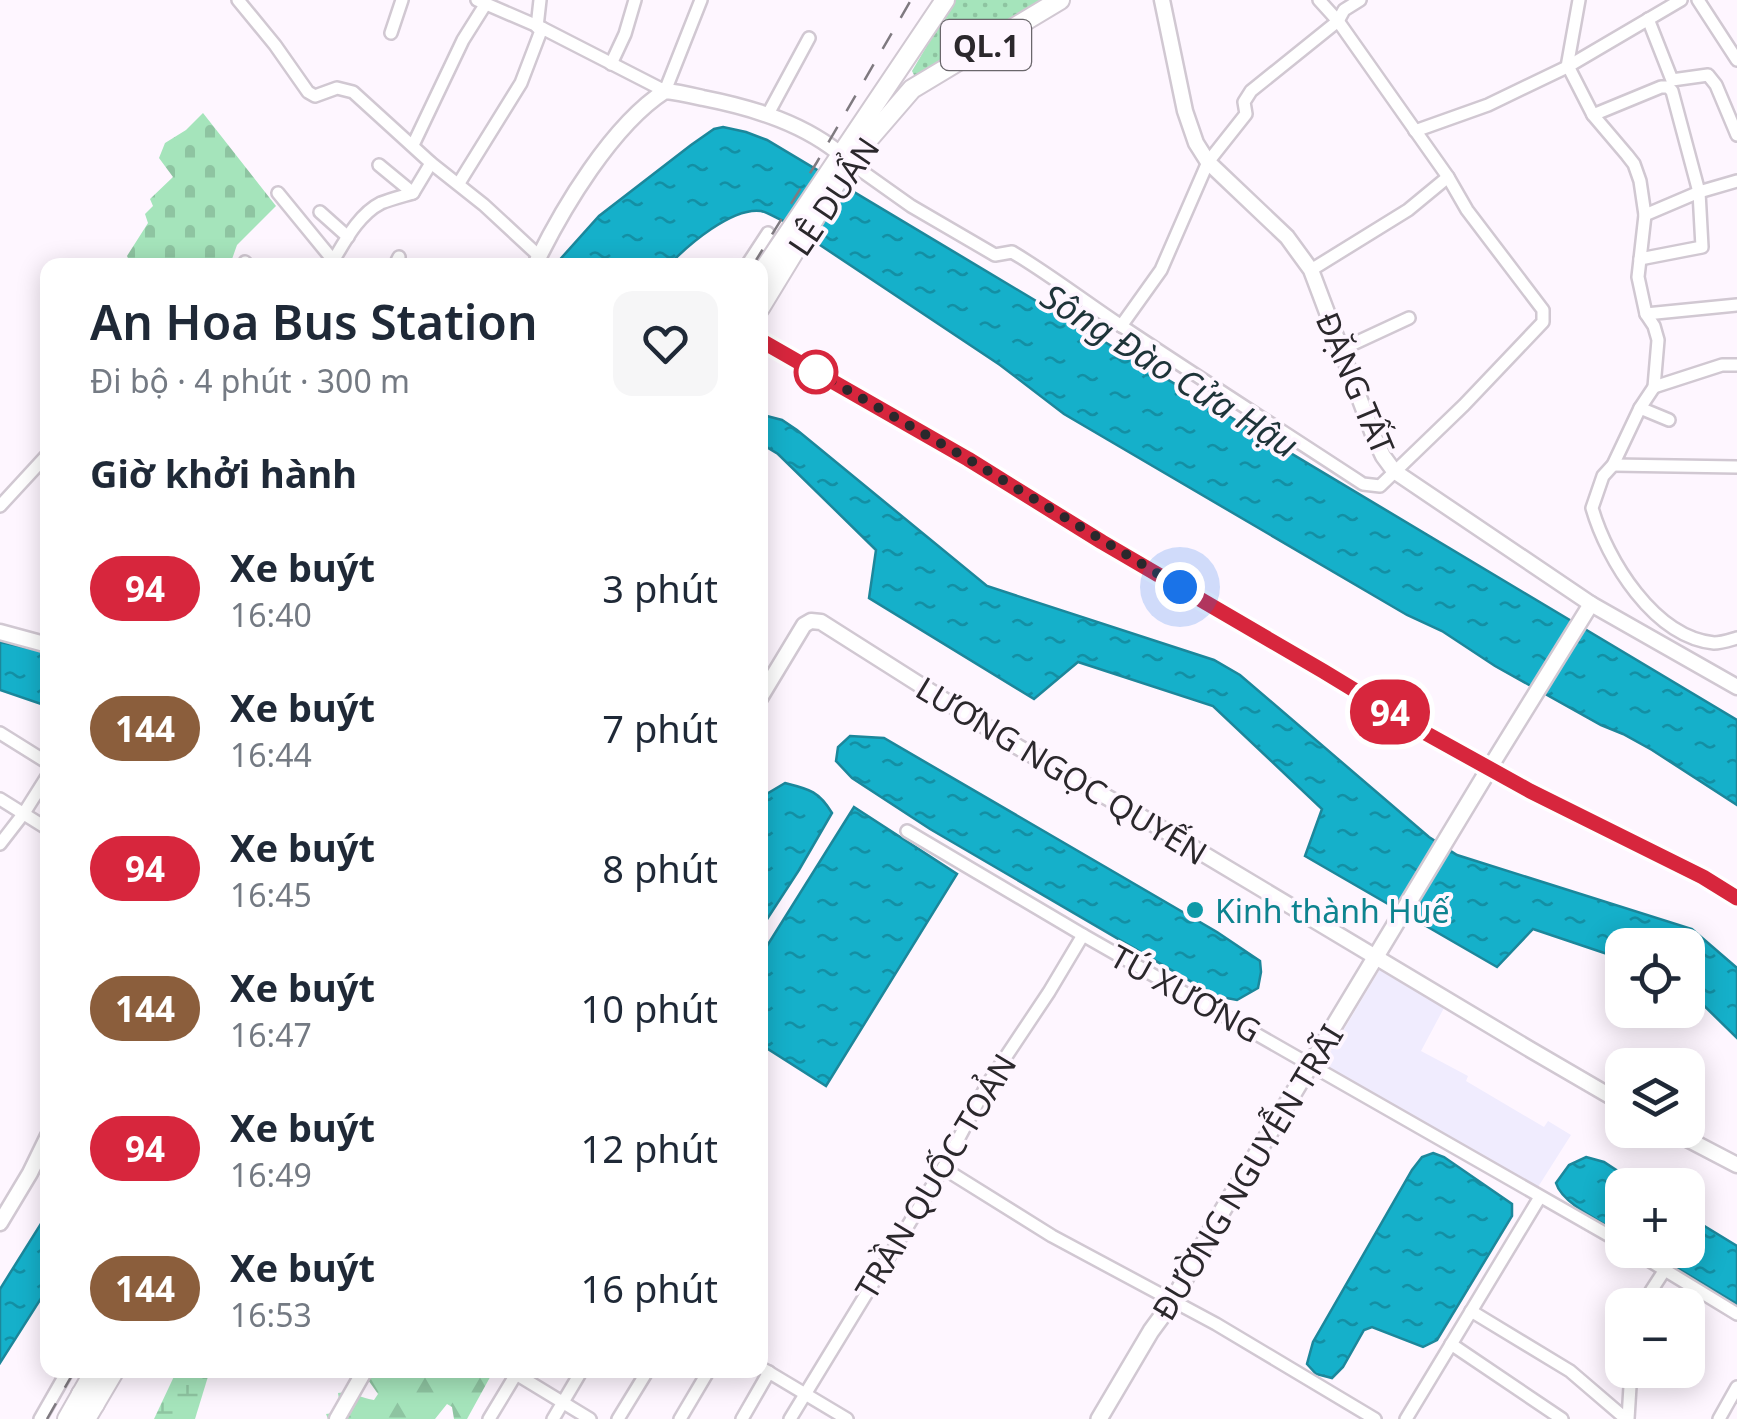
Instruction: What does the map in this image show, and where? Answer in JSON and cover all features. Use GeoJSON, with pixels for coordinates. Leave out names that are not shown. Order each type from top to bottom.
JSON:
{"type":"FeatureCollection","features":[{"type":"Feature","properties":{"kind":"main road","name":"QL.1"},"geometry":{"type":"LineString","coordinates":[[945,0],[898,74],[912,89],[1060,0]]}},
{"type":"Feature","properties":{"kind":"main road","name":"LÊ DUẨN"},"geometry":{"type":"LineString","coordinates":[[768,262],[843,160],[898,74]]}},
{"type":"Feature","properties":{"kind":"main road","name":"LÊ DUẨN"},"geometry":{"type":"LineString","coordinates":[[843,160],[912,89]]}},
{"type":"Feature","properties":{"kind":"main road","name":"LÊ DUẨN"},"geometry":{"type":"LineString","coordinates":[[768,284],[783,239]]}},
{"type":"Feature","properties":{"kind":"main road"},"geometry":{"type":"LineString","coordinates":[[768,345],[1489,769],[1737,898]]}},
{"type":"Feature","properties":{"kind":"main road","name":"ĐƯỜNG NGUYỄN TRÃI"},"geometry":{"type":"LineString","coordinates":[[1098,1419],[1173,1301],[1215,1223],[1489,769]]}},
{"type":"Feature","properties":{"kind":"main road"},"geometry":{"type":"LineString","coordinates":[[88,1406],[93,1378]]}},
{"type":"Feature","properties":{"kind":"main road"},"geometry":{"type":"LineString","coordinates":[[66,1419],[88,1406],[109,1378]]}},
{"type":"Feature","properties":{"kind":"street"},"geometry":{"type":"LineString","coordinates":[[238,0],[308,92],[316,96],[337,88],[353,92],[431,163],[459,183],[535,258]]}},
{"type":"Feature","properties":{"kind":"street"},"geometry":{"type":"LineString","coordinates":[[390,32],[402,0]]}},
{"type":"Feature","properties":{"kind":"street"},"geometry":{"type":"LineString","coordinates":[[459,183],[521,83],[539,27],[540,0]]}},
{"type":"Feature","properties":{"kind":"street"},"geometry":{"type":"LineString","coordinates":[[610,64],[625,34],[635,0]]}},
{"type":"Feature","properties":{"kind":"street"},"geometry":{"type":"LineString","coordinates":[[538,258],[605,150],[665,92],[701,0]]}},
{"type":"Feature","properties":{"kind":"street","name":"ĐẶNG TẤT"},"geometry":{"type":"LineString","coordinates":[[1162,0],[1185,112],[1196,143],[1208,162],[1288,238],[1311,270],[1374,437],[1394,470],[1587,611],[1737,687]]}},
{"type":"Feature","properties":{"kind":"street"},"geometry":{"type":"LineString","coordinates":[[413,145],[481,2],[539,27],[665,92],[768,114],[827,144],[843,160],[911,206],[995,255],[1012,252],[1034,265],[1363,484],[1380,486],[1543,322],[1543,310],[1467,210],[1338,21],[1319,0]]}},
{"type":"Feature","properties":{"kind":"street"},"geometry":{"type":"LineString","coordinates":[[1121,326],[1161,270],[1208,162],[1246,114],[1244,102],[1251,91],[1360,0]]}},
{"type":"Feature","properties":{"kind":"street"},"geometry":{"type":"LineString","coordinates":[[1566,67],[1579,0]]}},
{"type":"Feature","properties":{"kind":"street"},"geometry":{"type":"LineString","coordinates":[[1415,131],[1488,105],[1566,67],[1681,0]]}},
{"type":"Feature","properties":{"kind":"street"},"geometry":{"type":"LineString","coordinates":[[1698,0],[1737,60]]}},
{"type":"Feature","properties":{"kind":"street"},"geometry":{"type":"LineString","coordinates":[[1640,260],[1702,247],[1699,192],[1672,86],[1648,19]]}},
{"type":"Feature","properties":{"kind":"street"},"geometry":{"type":"LineString","coordinates":[[768,114],[810,38]]}},
{"type":"Feature","properties":{"kind":"street"},"geometry":{"type":"LineString","coordinates":[[1566,67],[1593,115],[1634,164],[1640,181],[1645,215],[1638,277],[1646,314],[1658,340],[1654,387],[1613,465],[1603,476],[1592,508],[1607,548],[1657,616],[1689,636],[1716,644],[1737,638]]}},
{"type":"Feature","properties":{"kind":"street"},"geometry":{"type":"LineString","coordinates":[[1593,115],[1661,87],[1708,75],[1737,135]]}},
{"type":"Feature","properties":{"kind":"street"},"geometry":{"type":"LineString","coordinates":[[338,258],[368,212],[381,203],[413,193],[431,163]]}},
{"type":"Feature","properties":{"kind":"street"},"geometry":{"type":"LineString","coordinates":[[379,165],[413,193]]}},
{"type":"Feature","properties":{"kind":"street"},"geometry":{"type":"LineString","coordinates":[[1311,270],[1408,210],[1448,177]]}},
{"type":"Feature","properties":{"kind":"street"},"geometry":{"type":"LineString","coordinates":[[1645,215],[1737,180]]}},
{"type":"Feature","properties":{"kind":"street"},"geometry":{"type":"LineString","coordinates":[[278,192],[331,258]]}},
{"type":"Feature","properties":{"kind":"street"},"geometry":{"type":"LineString","coordinates":[[320,212],[348,237]]}},
{"type":"Feature","properties":{"kind":"street"},"geometry":{"type":"LineString","coordinates":[[757,258],[783,239]]}},
{"type":"Feature","properties":{"kind":"street"},"geometry":{"type":"LineString","coordinates":[[1646,314],[1737,304]]}},
{"type":"Feature","properties":{"kind":"street"},"geometry":{"type":"LineString","coordinates":[[1340,350],[1409,318]]}},
{"type":"Feature","properties":{"kind":"street"},"geometry":{"type":"LineString","coordinates":[[1654,387],[1722,365],[1737,365]]}},
{"type":"Feature","properties":{"kind":"street"},"geometry":{"type":"LineString","coordinates":[[1640,408],[1668,420]]}},
{"type":"Feature","properties":{"kind":"street"},"geometry":{"type":"LineString","coordinates":[[0,506],[40,463]]}},
{"type":"Feature","properties":{"kind":"street"},"geometry":{"type":"LineString","coordinates":[[1613,465],[1737,467]]}},
{"type":"Feature","properties":{"kind":"street"},"geometry":{"type":"LineString","coordinates":[[1489,769],[1587,611]]}},
{"type":"Feature","properties":{"kind":"street","name":"LƯƠNG NGỌC QUYẾN"},"geometry":{"type":"LineString","coordinates":[[768,685],[804,625],[821,622],[1018,747],[1605,1093]]}},
{"type":"Feature","properties":{"kind":"street"},"geometry":{"type":"LineString","coordinates":[[0,632],[40,642]]}},
{"type":"Feature","properties":{"kind":"street"},"geometry":{"type":"LineString","coordinates":[[0,733],[40,758]]}},
{"type":"Feature","properties":{"kind":"street"},"geometry":{"type":"LineString","coordinates":[[0,844],[40,787]]}},
{"type":"Feature","properties":{"kind":"street"},"geometry":{"type":"LineString","coordinates":[[0,800],[40,824]]}},
{"type":"Feature","properties":{"kind":"street","name":"TÚ XƯƠNG"},"geometry":{"type":"LineString","coordinates":[[907,831],[1605,1234]]}},
{"type":"Feature","properties":{"kind":"street","name":"TRẦN QUỐC TOẢN"},"geometry":{"type":"LineString","coordinates":[[790,1419],[988,1086],[1083,935]]}},
{"type":"Feature","properties":{"kind":"street"},"geometry":{"type":"LineString","coordinates":[[1704,1148],[1737,1165]]}},
{"type":"Feature","properties":{"kind":"street"},"geometry":{"type":"LineString","coordinates":[[0,1223],[40,1152]]}},
{"type":"Feature","properties":{"kind":"street"},"geometry":{"type":"LineString","coordinates":[[942,1168],[1052,1236],[1250,1344],[1376,1419]]}},
{"type":"Feature","properties":{"kind":"street"},"geometry":{"type":"LineString","coordinates":[[1406,1419],[1540,1198]]}},
{"type":"Feature","properties":{"kind":"street"},"geometry":{"type":"LineString","coordinates":[[1659,1268],[1737,1314]]}},
{"type":"Feature","properties":{"kind":"street"},"geometry":{"type":"LineString","coordinates":[[1653,1288],[1664,1271]]}},
{"type":"Feature","properties":{"kind":"street"},"geometry":{"type":"LineString","coordinates":[[1471,1311],[1570,1370],[1610,1415],[1627,1419],[1630,1388]]}},
{"type":"Feature","properties":{"kind":"street"},"geometry":{"type":"LineString","coordinates":[[1451,1344],[1562,1419]]}},
{"type":"Feature","properties":{"kind":"street"},"geometry":{"type":"LineString","coordinates":[[768,1372],[847,1419]]}},
{"type":"Feature","properties":{"kind":"street"},"geometry":{"type":"LineString","coordinates":[[40,1419],[63,1378]]}},
{"type":"Feature","properties":{"kind":"street"},"geometry":{"type":"LineString","coordinates":[[337,1419],[361,1378]]}},
{"type":"Feature","properties":{"kind":"street"},"geometry":{"type":"LineString","coordinates":[[490,1419],[514,1378]]}},
{"type":"Feature","properties":{"kind":"street"},"geometry":{"type":"LineString","coordinates":[[526,1378],[590,1419]]}},
{"type":"Feature","properties":{"kind":"street"},"geometry":{"type":"LineString","coordinates":[[553,1419],[577,1378]]}},
{"type":"Feature","properties":{"kind":"street"},"geometry":{"type":"LineString","coordinates":[[618,1419],[643,1378]]}},
{"type":"Feature","properties":{"kind":"street"},"geometry":{"type":"LineString","coordinates":[[680,1419],[704,1378]]}},
{"type":"Feature","properties":{"kind":"street"},"geometry":{"type":"LineString","coordinates":[[742,1419],[760,1378]]}},
{"type":"Feature","properties":{"kind":"street"},"geometry":{"type":"LineString","coordinates":[[1719,1419],[1737,1387]]}},
{"type":"Feature","properties":{"kind":"shaded area"},"geometry":{"type":"Polygon","coordinates":[[[1380,969],[1445,1006],[1421,1051],[1468,1076],[1466,1081],[1544,1127],[1548,1121],[1571,1135],[1538,1187],[1322,1066],[1380,969]]]}},
{"type":"Feature","properties":{"kind":"green space"},"geometry":{"type":"Polygon","coordinates":[[[954,0],[1045,0],[920,78],[915,77],[912,71],[954,0]]]}},
{"type":"Feature","properties":{"kind":"green space"},"geometry":{"type":"Polygon","coordinates":[[[203,113],[276,206],[237,245],[232,258],[128,258],[148,223],[145,214],[153,206],[150,199],[173,177],[159,158],[165,143],[203,113]]]}},
{"type":"Feature","properties":{"kind":"green space"},"geometry":{"type":"Polygon","coordinates":[[[173,1378],[208,1378],[195,1419],[154,1419],[173,1378]]]}},
{"type":"Feature","properties":{"kind":"green space"},"geometry":{"type":"Polygon","coordinates":[[[367,1378],[490,1378],[467,1419],[454,1419],[452,1407],[447,1404],[435,1419],[345,1419],[337,1415],[328,1419],[326,1414],[341,1412],[338,1393],[374,1400],[378,1394],[367,1378]]]}},
{"type":"Feature","properties":{"kind":"water"},"geometry":{"type":"Polygon","coordinates":[[[723,127],[767,140],[1737,720],[1737,805],[1652,750],[1495,666],[1442,631],[1407,615],[1064,414],[1000,365],[770,214],[750,211],[724,221],[677,258],[561,258],[599,216],[714,129],[723,127]]]}},
{"type":"Feature","properties":{"kind":"water"},"geometry":{"type":"Polygon","coordinates":[[[768,416],[797,430],[987,586],[1214,660],[1240,675],[1429,837],[1457,855],[1689,928],[1605,928],[1605,953],[1533,929],[1497,967],[1305,856],[1322,809],[1213,706],[1078,662],[1034,699],[869,598],[876,550],[768,448],[768,416]]]}},
{"type":"Feature","properties":{"kind":"water"},"geometry":{"type":"Polygon","coordinates":[[[0,642],[40,651],[40,704],[0,690],[0,642]]]}},
{"type":"Feature","properties":{"kind":"water"},"geometry":{"type":"Polygon","coordinates":[[[850,736],[884,738],[1217,932],[1260,961],[1258,988],[1237,1000],[1216,996],[930,829],[852,778],[836,761],[838,747],[850,736]]]}},
{"type":"Feature","properties":{"kind":"water"},"geometry":{"type":"Polygon","coordinates":[[[785,783],[801,787],[823,800],[832,813],[768,918],[768,793],[785,783]]]}},
{"type":"Feature","properties":{"kind":"water"},"geometry":{"type":"Polygon","coordinates":[[[854,807],[957,874],[826,1086],[768,1049],[768,944],[854,807]]]}},
{"type":"Feature","properties":{"kind":"water"},"geometry":{"type":"Polygon","coordinates":[[[1705,940],[1737,968],[1737,1038],[1705,1007],[1705,940]]]}},
{"type":"Feature","properties":{"kind":"water"},"geometry":{"type":"Polygon","coordinates":[[[1433,1153],[1512,1204],[1512,1216],[1437,1340],[1423,1347],[1372,1327],[1364,1330],[1343,1367],[1332,1378],[1316,1374],[1307,1364],[1313,1342],[1412,1170],[1422,1157],[1433,1153]]]}},
{"type":"Feature","properties":{"kind":"water"},"geometry":{"type":"Polygon","coordinates":[[[1586,1157],[1613,1168],[1605,1168],[1605,1225],[1575,1206],[1560,1191],[1556,1183],[1569,1165],[1586,1157]]]}},
{"type":"Feature","properties":{"kind":"water"},"geometry":{"type":"Polygon","coordinates":[[[40,1225],[40,1300],[0,1363],[0,1289],[40,1225]]]}},
{"type":"Feature","properties":{"kind":"water"},"geometry":{"type":"Polygon","coordinates":[[[1705,1226],[1737,1246],[1737,1304],[1677,1268],[1705,1268],[1705,1226]]]}},
{"type":"Feature","properties":{"kind":"railway"},"geometry":{"type":"LineString","coordinates":[[757,258],[911,0]]}},
{"type":"Feature","properties":{"kind":"railway"},"geometry":{"type":"LineString","coordinates":[[47,1419],[70,1378]]}},
{"type":"Feature","properties":{"kind":"bus line","name":"94"},"geometry":{"type":"LineString","coordinates":[[768,345],[968,459],[1420,730],[1737,898]]}},
{"type":"Feature","properties":{"kind":"place","name":"Kinh thành Huế"},"geometry":{"type":"Point","coordinates":[1195,910]}},
{"type":"Feature","properties":{"kind":"route"},"geometry":{"type":"LineString","coordinates":[[816,372],[1180,587]]}},
{"type":"Feature","properties":{"kind":"water label","name":"Sông Đào Cửa Hậu"},"geometry":{"type":"Point","coordinates":[1170,370]}}]}
